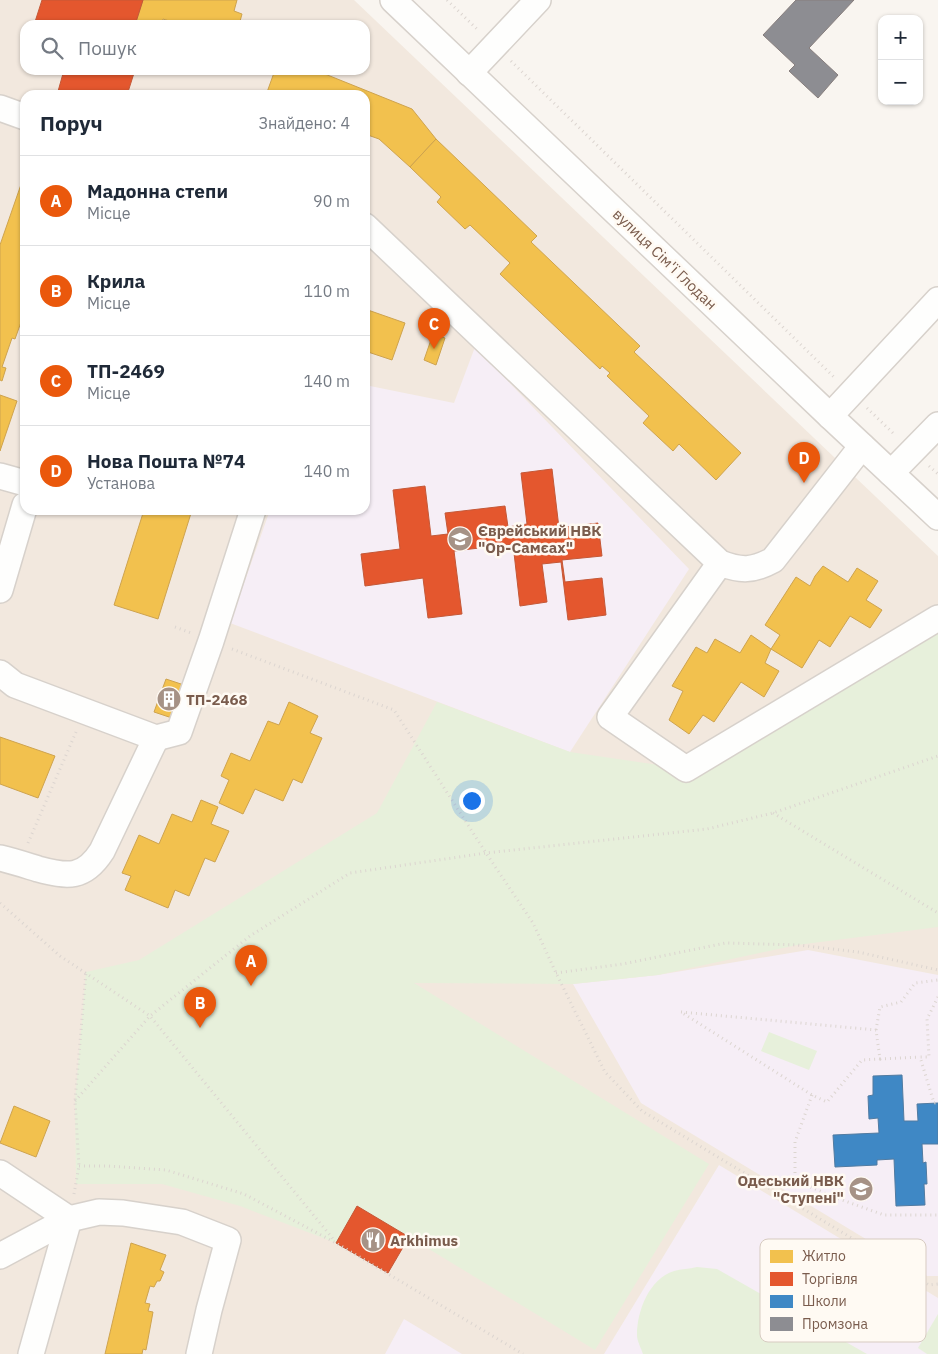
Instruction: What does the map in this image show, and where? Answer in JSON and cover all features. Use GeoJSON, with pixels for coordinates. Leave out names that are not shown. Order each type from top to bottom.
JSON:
{"type":"FeatureCollection","features":[{"type":"Feature","properties":{"kind":"street","name":"вулиця Сім'ї Глодан"},"geometry":{"type":"LineString","coordinates":[[393,0],[830,416],[891,473],[936,510]]}},
{"type":"Feature","properties":{"kind":"street"},"geometry":{"type":"LineString","coordinates":[[469,73],[538,0]]}},
{"type":"Feature","properties":{"kind":"street"},"geometry":{"type":"LineString","coordinates":[[0,108],[20,115]]}},
{"type":"Feature","properties":{"kind":"street"},"geometry":{"type":"LineString","coordinates":[[370,231],[720,563],[732,568],[746,570],[760,567],[773,560],[862,446]]}},
{"type":"Feature","properties":{"kind":"street"},"geometry":{"type":"LineString","coordinates":[[830,416],[938,300]]}},
{"type":"Feature","properties":{"kind":"street"},"geometry":{"type":"LineString","coordinates":[[891,473],[938,425]]}},
{"type":"Feature","properties":{"kind":"street"},"geometry":{"type":"LineString","coordinates":[[0,476],[20,482]]}},
{"type":"Feature","properties":{"kind":"street"},"geometry":{"type":"LineString","coordinates":[[0,590],[22,515]]}},
{"type":"Feature","properties":{"kind":"street"},"geometry":{"type":"LineString","coordinates":[[0,673],[15,685],[156,738],[179,732],[211,641],[251,515]]}},
{"type":"Feature","properties":{"kind":"street"},"geometry":{"type":"LineString","coordinates":[[720,563],[610,717],[686,770],[938,618]]}},
{"type":"Feature","properties":{"kind":"street"},"geometry":{"type":"LineString","coordinates":[[10,860],[59,875],[85,870],[95,862],[156,738]]}},
{"type":"Feature","properties":{"kind":"street"},"geometry":{"type":"LineString","coordinates":[[0,1173],[69,1219]]}},
{"type":"Feature","properties":{"kind":"street"},"geometry":{"type":"LineString","coordinates":[[0,1256],[69,1219],[99,1212],[123,1213],[182,1222],[228,1240],[208,1310],[199,1354]]}},
{"type":"Feature","properties":{"kind":"street"},"geometry":{"type":"LineString","coordinates":[[31,1354],[69,1219]]}},
{"type":"Feature","properties":{"kind":"path"},"geometry":{"type":"LineString","coordinates":[[448,0],[851,393],[938,474]]}},
{"type":"Feature","properties":{"kind":"path"},"geometry":{"type":"LineString","coordinates":[[175,627],[394,710],[533,923],[606,1072],[642,1111],[853,1239]]}},
{"type":"Feature","properties":{"kind":"path"},"geometry":{"type":"LineString","coordinates":[[10,860],[76,731]]}},
{"type":"Feature","properties":{"kind":"path"},"geometry":{"type":"LineString","coordinates":[[75,1101],[150,1016],[250,936],[350,873],[486,853],[707,829],[773,813],[938,756]]}},
{"type":"Feature","properties":{"kind":"path"},"geometry":{"type":"LineString","coordinates":[[773,813],[938,913]]}},
{"type":"Feature","properties":{"kind":"path"},"geometry":{"type":"LineString","coordinates":[[0,902],[60,956],[150,1016],[336,1242]]}},
{"type":"Feature","properties":{"kind":"path"},"geometry":{"type":"LineString","coordinates":[[556,973],[623,964],[726,943],[798,944],[858,952],[938,970]]}},
{"type":"Feature","properties":{"kind":"path"},"geometry":{"type":"LineString","coordinates":[[69,1219],[79,1166],[75,1101],[86,972]]}},
{"type":"Feature","properties":{"kind":"path"},"geometry":{"type":"LineString","coordinates":[[880,1059],[876,1030],[880,1007],[901,1002],[915,983],[938,980]]}},
{"type":"Feature","properties":{"kind":"path"},"geometry":{"type":"LineString","coordinates":[[876,1030],[681,1012],[812,1095],[827,1102],[862,1060],[929,1057],[927,1019],[938,998]]}},
{"type":"Feature","properties":{"kind":"path"},"geometry":{"type":"LineString","coordinates":[[920,1058],[934,1103],[938,1102]]}},
{"type":"Feature","properties":{"kind":"path"},"geometry":{"type":"LineString","coordinates":[[812,1095],[795,1142],[795,1180],[831,1196],[884,1215],[938,1215]]}},
{"type":"Feature","properties":{"kind":"path"},"geometry":{"type":"LineString","coordinates":[[79,1166],[166,1170],[244,1194],[336,1242],[523,1354]]}},
{"type":"Feature","properties":{"kind":"path"},"geometry":{"type":"LineString","coordinates":[[926,1283],[929,1285],[938,1284]]}},
{"type":"Feature","properties":{"kind":"shaded area"},"geometry":{"type":"Polygon","coordinates":[[[0,0],[354,0],[938,556],[938,1354],[0,1354],[0,0]]]}},
{"type":"Feature","properties":{"kind":"shaded area","name":"Єврейський НВК \"Ор-Самєах\""},"geometry":{"type":"Polygon","coordinates":[[[475,347],[689,569],[570,752],[230,623],[268,515],[370,515],[370,386],[454,403],[475,347]]]}},
{"type":"Feature","properties":{"kind":"shaded area","name":"Одеський НВК \"Ступені\""},"geometry":{"type":"Polygon","coordinates":[[[808,950],[938,975],[938,1276],[926,1275],[926,1239],[866,1239],[641,1103],[573,984],[658,975],[808,950]]]}},
{"type":"Feature","properties":{"kind":"shaded area"},"geometry":{"type":"Polygon","coordinates":[[[719,1165],[841,1239],[760,1239],[760,1342],[926,1342],[926,1291],[938,1298],[938,1354],[604,1354],[719,1165]]]}},
{"type":"Feature","properties":{"kind":"shaded area"},"geometry":{"type":"Polygon","coordinates":[[[404,1319],[462,1354],[385,1354],[404,1319]]]}},
{"type":"Feature","properties":{"kind":"green space"},"geometry":{"type":"Polygon","coordinates":[[[938,618],[938,927],[797,945],[658,975],[573,984],[414,983],[709,1164],[595,1350],[350,1201],[357,1206],[336,1243],[240,1206],[162,1184],[76,1184],[75,1101],[86,972],[139,960],[377,813],[437,702],[570,752],[686,769],[938,618]]]}},
{"type":"Feature","properties":{"kind":"green space"},"geometry":{"type":"Polygon","coordinates":[[[769,1032],[817,1051],[809,1070],[761,1051],[769,1032]]]}},
{"type":"Feature","properties":{"kind":"green space"},"geometry":{"type":"Polygon","coordinates":[[[697,1267],[717,1269],[760,1293],[760,1342],[846,1342],[867,1354],[643,1354],[637,1337],[642,1306],[651,1288],[665,1275],[674,1271],[697,1267]]]}},
{"type":"Feature","properties":{"kind":"green space"},"geometry":{"type":"Polygon","coordinates":[[[938,1314],[938,1354],[927,1354],[918,1348],[922,1342],[926,1342],[926,1334],[938,1314]]]}},
{"type":"Feature","properties":{"kind":"building: Житло"},"geometry":{"type":"Polygon","coordinates":[[[143,0],[237,0],[234,11],[242,14],[240,20],[137,20],[143,0]]]}},
{"type":"Feature","properties":{"kind":"building: Житло"},"geometry":{"type":"Polygon","coordinates":[[[273,75],[327,75],[365,90],[268,90],[273,75]]]}},
{"type":"Feature","properties":{"kind":"building: Житло"},"geometry":{"type":"Polygon","coordinates":[[[370,92],[412,109],[436,139],[410,167],[379,139],[370,136],[370,92]]]}},
{"type":"Feature","properties":{"kind":"building: Житло"},"geometry":{"type":"Polygon","coordinates":[[[436,139],[537,236],[531,242],[640,346],[634,352],[741,453],[716,480],[679,444],[673,451],[643,423],[649,416],[607,376],[610,373],[602,366],[600,369],[500,274],[510,263],[470,225],[465,229],[437,202],[441,197],[410,167],[436,139]]]}},
{"type":"Feature","properties":{"kind":"building: Житло"},"geometry":{"type":"Polygon","coordinates":[[[20,187],[20,325],[15,339],[12,338],[2,367],[6,368],[2,381],[0,380],[0,245],[20,187]]]}},
{"type":"Feature","properties":{"kind":"building: Житло"},"geometry":{"type":"Polygon","coordinates":[[[370,311],[405,323],[392,360],[370,353],[370,311]]]}},
{"type":"Feature","properties":{"kind":"building: Житло"},"geometry":{"type":"Polygon","coordinates":[[[433,334],[445,338],[436,365],[424,360],[433,334]]]}},
{"type":"Feature","properties":{"kind":"building: Житло"},"geometry":{"type":"Polygon","coordinates":[[[0,395],[17,401],[0,451],[0,395]]]}},
{"type":"Feature","properties":{"kind":"building: Житло"},"geometry":{"type":"Polygon","coordinates":[[[142,515],[190,515],[158,619],[114,605],[142,515]]]}},
{"type":"Feature","properties":{"kind":"building: Житло"},"geometry":{"type":"Polygon","coordinates":[[[823,566],[848,582],[857,568],[878,581],[866,600],[882,610],[870,628],[850,616],[830,647],[819,640],[802,668],[771,649],[780,635],[765,625],[796,577],[810,586],[823,566]]]}},
{"type":"Feature","properties":{"kind":"building: Житло"},"geometry":{"type":"Polygon","coordinates":[[[751,635],[771,649],[765,663],[779,671],[764,697],[741,682],[714,722],[703,715],[689,734],[669,720],[683,691],[672,686],[696,647],[707,653],[715,639],[740,653],[751,635]]]}},
{"type":"Feature","properties":{"kind":"building: Житло","name":"ТП-2468"},"geometry":{"type":"Polygon","coordinates":[[[166,679],[184,685],[172,718],[154,712],[166,679]]]}},
{"type":"Feature","properties":{"kind":"building: Житло"},"geometry":{"type":"Polygon","coordinates":[[[289,702],[318,716],[310,733],[322,738],[302,783],[293,779],[283,801],[255,789],[243,814],[219,803],[229,780],[221,776],[231,753],[250,761],[268,721],[279,725],[289,702]]]}},
{"type":"Feature","properties":{"kind":"building: Житло"},"geometry":{"type":"Polygon","coordinates":[[[0,737],[55,756],[38,798],[0,784],[0,737]]]}},
{"type":"Feature","properties":{"kind":"building: Житло"},"geometry":{"type":"Polygon","coordinates":[[[201,800],[218,807],[211,824],[229,831],[215,862],[205,858],[189,896],[175,890],[168,908],[125,890],[131,876],[122,873],[139,835],[159,844],[172,814],[192,822],[201,800]]]}},
{"type":"Feature","properties":{"kind":"building: Житло"},"geometry":{"type":"Polygon","coordinates":[[[14,1106],[50,1121],[36,1157],[0,1143],[14,1106]]]}},
{"type":"Feature","properties":{"kind":"building: Житло"},"geometry":{"type":"Polygon","coordinates":[[[131,1243],[166,1255],[160,1270],[164,1272],[160,1281],[157,1281],[154,1287],[150,1286],[145,1303],[150,1304],[148,1311],[153,1312],[146,1350],[143,1349],[142,1354],[105,1354],[131,1243]]]}},
{"type":"Feature","properties":{"kind":"building: Торгівля"},"geometry":{"type":"Polygon","coordinates":[[[42,0],[143,0],[137,20],[36,20],[42,0]]]}},
{"type":"Feature","properties":{"kind":"building: Торгівля"},"geometry":{"type":"Polygon","coordinates":[[[63,75],[133,75],[129,90],[58,90],[63,75]]]}},
{"type":"Feature","properties":{"kind":"building: Торгівля"},"geometry":{"type":"Polygon","coordinates":[[[552,469],[559,528],[598,523],[602,556],[562,560],[565,582],[602,578],[606,615],[568,620],[561,562],[542,564],[547,602],[520,606],[513,544],[454,551],[462,614],[428,618],[423,578],[365,586],[361,554],[400,549],[393,490],[425,486],[431,536],[448,534],[445,513],[505,506],[508,527],[527,524],[521,473],[552,469]]]}},
{"type":"Feature","properties":{"kind":"building: Торгівля","name":"Arkhimus"},"geometry":{"type":"Polygon","coordinates":[[[357,1206],[409,1237],[388,1273],[336,1243],[357,1206]]]}},
{"type":"Feature","properties":{"kind":"building: Школи"},"geometry":{"type":"Polygon","coordinates":[[[902,1075],[904,1121],[918,1121],[917,1104],[938,1103],[938,1144],[922,1144],[923,1163],[926,1162],[927,1184],[924,1184],[925,1205],[896,1206],[894,1159],[877,1160],[877,1165],[835,1167],[833,1135],[879,1133],[878,1118],[869,1119],[868,1096],[873,1095],[873,1076],[902,1075]]]}},
{"type":"Feature","properties":{"kind":"building: Промзона"},"geometry":{"type":"Polygon","coordinates":[[[796,0],[854,0],[809,48],[838,75],[818,98],[789,71],[795,65],[763,35],[796,0]]]}},
{"type":"Feature","properties":{"kind":"place","name":"ТП-2469"},"geometry":{"type":"Point","coordinates":[434,349]}},
{"type":"Feature","properties":{"kind":"place","name":"Нова Пошта №74"},"geometry":{"type":"Point","coordinates":[804,483]}},
{"type":"Feature","properties":{"kind":"place","name":"Єврейський НВК \"Ор-Самєах\""},"geometry":{"type":"Point","coordinates":[460,539]}},
{"type":"Feature","properties":{"kind":"place","name":"ТП-2468"},"geometry":{"type":"Point","coordinates":[169,699]}},
{"type":"Feature","properties":{"kind":"place","name":"Мадонна степи"},"geometry":{"type":"Point","coordinates":[251,986]}},
{"type":"Feature","properties":{"kind":"place","name":"Крила"},"geometry":{"type":"Point","coordinates":[200,1028]}},
{"type":"Feature","properties":{"kind":"place","name":"Одеський НВК \"Ступені\""},"geometry":{"type":"Point","coordinates":[861,1189]}},
{"type":"Feature","properties":{"kind":"place","name":"Arkhimus"},"geometry":{"type":"Point","coordinates":[373,1240]}}]}
